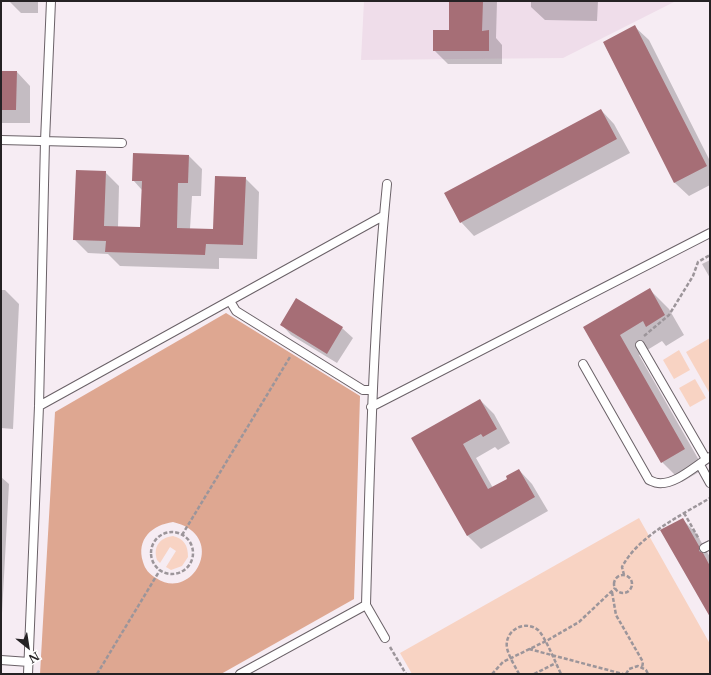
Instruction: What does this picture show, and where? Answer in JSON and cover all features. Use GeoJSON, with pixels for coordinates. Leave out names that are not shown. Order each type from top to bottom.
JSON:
{"type":"FeatureCollection","features":[{"type":"Feature","properties":{"kind":"lane"},"geometry":{"type":"LineString","coordinates":[[28,674],[39,406],[45,141],[51,1]]}},
{"type":"Feature","properties":{"kind":"lane"},"geometry":{"type":"LineString","coordinates":[[1,140],[122,143]]}},
{"type":"Feature","properties":{"kind":"lane"},"geometry":{"type":"LineString","coordinates":[[385,638],[366,605],[371,407],[383,216],[387,184]]}},
{"type":"Feature","properties":{"kind":"lane"},"geometry":{"type":"LineString","coordinates":[[39,406],[383,216]]}},
{"type":"Feature","properties":{"kind":"lane"},"geometry":{"type":"LineString","coordinates":[[371,407],[710,233]]}},
{"type":"Feature","properties":{"kind":"lane"},"geometry":{"type":"LineString","coordinates":[[230,301],[236,311],[363,390],[372,390]]}},
{"type":"Feature","properties":{"kind":"lane"},"geometry":{"type":"LineString","coordinates":[[640,345],[705,460],[710,483]]}},
{"type":"Feature","properties":{"kind":"lane"},"geometry":{"type":"LineString","coordinates":[[583,364],[649,480],[658,484],[667,482],[678,478],[705,460]]}},
{"type":"Feature","properties":{"kind":"lane"},"geometry":{"type":"LineString","coordinates":[[240,674],[366,605]]}},
{"type":"Feature","properties":{"kind":"lane"},"geometry":{"type":"LineString","coordinates":[[1,660],[29,662]]}},
{"type":"Feature","properties":{"kind":"path"},"geometry":{"type":"LineString","coordinates":[[640,345],[644,335],[669,315],[693,276],[698,262],[710,255]]}},
{"type":"Feature","properties":{"kind":"path"},"geometry":{"type":"LineString","coordinates":[[182,535],[296,348]]}},
{"type":"Feature","properties":{"kind":"path"},"geometry":{"type":"LineString","coordinates":[[624,575],[622,567],[634,549],[655,532],[710,498]]}},
{"type":"Feature","properties":{"kind":"path"},"geometry":{"type":"LineString","coordinates":[[684,513],[707,547]]}},
{"type":"Feature","properties":{"kind":"path"},"geometry":{"type":"LineString","coordinates":[[173,532],[182,535],[190,543],[193,550],[192,558],[189,564],[184,570],[178,573],[170,574],[160,570],[153,562],[151,555],[151,548],[154,541],[159,536],[166,533],[173,532]]}},
{"type":"Feature","properties":{"kind":"path"},"geometry":{"type":"LineString","coordinates":[[97,674],[160,570]]}},
{"type":"Feature","properties":{"kind":"path"},"geometry":{"type":"LineString","coordinates":[[492,674],[498,666],[511,657],[545,641],[583,620],[612,592],[615,588],[614,584],[616,579],[619,576],[628,576],[631,580],[631,589],[623,593],[618,592],[615,588]]}},
{"type":"Feature","properties":{"kind":"path"},"geometry":{"type":"LineString","coordinates":[[612,592],[616,615],[643,662],[642,668]]}},
{"type":"Feature","properties":{"kind":"path"},"geometry":{"type":"LineString","coordinates":[[519,674],[508,650],[508,639],[510,633],[515,629],[527,625],[533,627],[541,634],[561,674]]}},
{"type":"Feature","properties":{"kind":"path"},"geometry":{"type":"LineString","coordinates":[[385,638],[406,674]]}},
{"type":"Feature","properties":{"kind":"path"},"geometry":{"type":"LineString","coordinates":[[529,649],[623,674]]}},
{"type":"Feature","properties":{"kind":"path"},"geometry":{"type":"LineString","coordinates":[[534,674],[556,663]]}},
{"type":"Feature","properties":{"kind":"path"},"geometry":{"type":"LineString","coordinates":[[626,674],[629,669],[633,667],[642,668],[648,674]]}},
{"type":"Feature","properties":{"kind":"shaded area"},"geometry":{"type":"Polygon","coordinates":[[[364,1],[676,1],[563,58],[361,60],[364,1]]]}},
{"type":"Feature","properties":{"kind":"shaded area"},"geometry":{"type":"Polygon","coordinates":[[[226,313],[360,396],[354,599],[221,674],[40,674],[55,412],[226,313]],[[173,522],[158,526],[148,534],[144,540],[141,554],[145,567],[151,575],[170,583],[182,582],[192,575],[199,564],[202,552],[199,540],[190,529],[173,522]]]}},
{"type":"Feature","properties":{"kind":"shaded area"},"geometry":{"type":"Polygon","coordinates":[[[710,338],[710,394],[686,352],[710,338]]]}},
{"type":"Feature","properties":{"kind":"shaded area"},"geometry":{"type":"Polygon","coordinates":[[[679,350],[690,370],[674,379],[663,360],[679,350]]]}},
{"type":"Feature","properties":{"kind":"shaded area"},"geometry":{"type":"Polygon","coordinates":[[[695,379],[706,398],[690,407],[679,388],[695,379]]]}},
{"type":"Feature","properties":{"kind":"shaded area"},"geometry":{"type":"Polygon","coordinates":[[[639,518],[710,644],[710,674],[412,674],[400,653],[639,518]]]}},
{"type":"Feature","properties":{"kind":"shaded area"},"geometry":{"type":"Polygon","coordinates":[[[173,536],[185,543],[188,557],[182,566],[171,570],[166,567],[176,551],[170,547],[160,563],[157,560],[156,551],[158,544],[161,541],[173,536]]]}},
{"type":"Feature","properties":{"kind":"building"},"geometry":{"type":"Polygon","coordinates":[[[449,1],[483,1],[482,31],[489,30],[489,51],[433,51],[433,30],[449,30],[449,1]]]}},
{"type":"Feature","properties":{"kind":"building"},"geometry":{"type":"Polygon","coordinates":[[[635,25],[707,166],[674,183],[603,42],[635,25]]]}},
{"type":"Feature","properties":{"kind":"building"},"geometry":{"type":"Polygon","coordinates":[[[1,71],[17,71],[16,110],[1,110],[1,71]]]}},
{"type":"Feature","properties":{"kind":"building"},"geometry":{"type":"Polygon","coordinates":[[[601,109],[617,139],[460,223],[444,193],[601,109]]]}},
{"type":"Feature","properties":{"kind":"building"},"geometry":{"type":"Polygon","coordinates":[[[133,153],[189,155],[188,183],[178,183],[177,228],[213,229],[215,176],[246,177],[243,245],[206,244],[205,255],[105,252],[106,241],[73,240],[76,170],[106,171],[104,226],[140,227],[142,181],[132,181],[133,153]]]}},
{"type":"Feature","properties":{"kind":"building"},"geometry":{"type":"Polygon","coordinates":[[[650,288],[665,315],[646,327],[643,321],[620,335],[685,449],[661,463],[583,327],[650,288]]]}},
{"type":"Feature","properties":{"kind":"building"},"geometry":{"type":"Polygon","coordinates":[[[296,298],[343,327],[327,354],[280,325],[296,298]]]}},
{"type":"Feature","properties":{"kind":"building"},"geometry":{"type":"Polygon","coordinates":[[[480,399],[497,429],[483,437],[481,434],[463,444],[488,489],[507,479],[506,476],[519,469],[535,497],[467,536],[411,438],[480,399]]]}},
{"type":"Feature","properties":{"kind":"building"},"geometry":{"type":"Polygon","coordinates":[[[683,518],[699,546],[699,551],[703,553],[710,566],[710,617],[660,530],[683,518]]]}}]}
